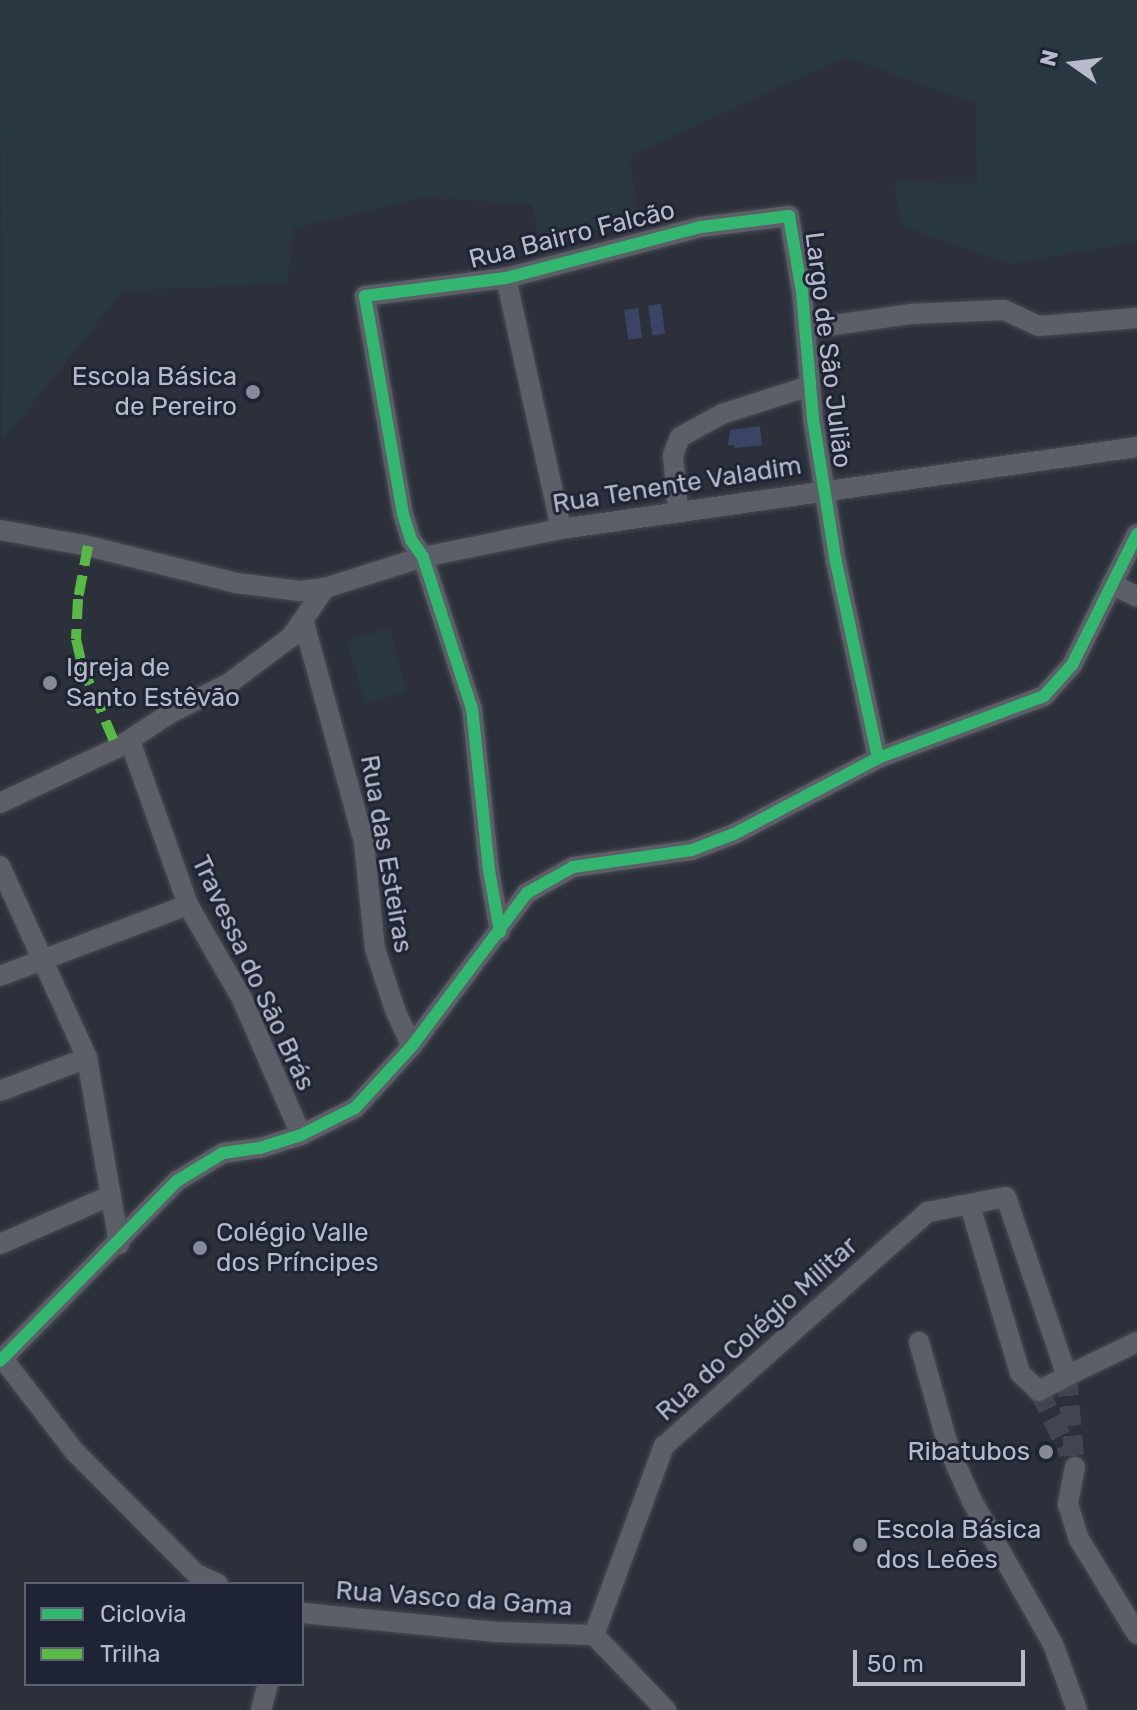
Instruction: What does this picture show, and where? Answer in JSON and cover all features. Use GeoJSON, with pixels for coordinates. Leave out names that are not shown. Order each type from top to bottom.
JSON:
{"type":"FeatureCollection","features":[{"type":"Feature","properties":{"kind":"street","name":"Rua Bairro Falcão"},"geometry":{"type":"LineString","coordinates":[[423,557],[411,540],[403,514],[365,296],[506,278],[701,227],[789,216]]}},
{"type":"Feature","properties":{"kind":"street","name":"Largo de São Julião"},"geometry":{"type":"LineString","coordinates":[[789,216],[806,329],[824,489],[836,562],[878,758]]}},
{"type":"Feature","properties":{"kind":"street"},"geometry":{"type":"LineString","coordinates":[[506,278],[561,529]]}},
{"type":"Feature","properties":{"kind":"street"},"geometry":{"type":"LineString","coordinates":[[806,329],[910,314],[1004,310],[1028,323],[1052,327],[1137,318]]}},
{"type":"Feature","properties":{"kind":"street"},"geometry":{"type":"LineString","coordinates":[[678,511],[673,455],[680,437],[722,414],[810,386]]}},
{"type":"Feature","properties":{"kind":"street","name":"Rua Tenente Valadim"},"geometry":{"type":"LineString","coordinates":[[0,530],[88,546],[236,583],[299,591],[325,588],[423,557],[561,529],[824,489],[1137,447]]}},
{"type":"Feature","properties":{"kind":"street"},"geometry":{"type":"LineString","coordinates":[[214,1582],[196,1574],[75,1452],[1,1360],[119,1244],[177,1181],[223,1153],[260,1148],[301,1135],[355,1108],[412,1046],[527,893],[573,867],[692,850],[734,834],[878,758],[1044,696],[1072,665],[1137,534]]}},
{"type":"Feature","properties":{"kind":"street"},"geometry":{"type":"LineString","coordinates":[[423,557],[472,709],[489,870],[500,932]]}},
{"type":"Feature","properties":{"kind":"street"},"geometry":{"type":"LineString","coordinates":[[1112,584],[1137,597]]}},
{"type":"Feature","properties":{"kind":"street"},"geometry":{"type":"LineString","coordinates":[[0,803],[130,741],[172,712],[228,684],[291,637],[304,623],[325,588]]}},
{"type":"Feature","properties":{"kind":"street","name":"Rua das Esteiras"},"geometry":{"type":"LineString","coordinates":[[304,623],[364,843],[375,949],[395,1010],[412,1046]]}},
{"type":"Feature","properties":{"kind":"street","name":"Travessa do São Brás"},"geometry":{"type":"LineString","coordinates":[[130,741],[188,905],[242,999],[301,1135]]}},
{"type":"Feature","properties":{"kind":"street"},"geometry":{"type":"LineString","coordinates":[[0,866],[87,1058],[119,1244]]}},
{"type":"Feature","properties":{"kind":"street"},"geometry":{"type":"LineString","coordinates":[[0,976],[43,963],[188,905]]}},
{"type":"Feature","properties":{"kind":"street"},"geometry":{"type":"LineString","coordinates":[[0,1091],[87,1058]]}},
{"type":"Feature","properties":{"kind":"street"},"geometry":{"type":"LineString","coordinates":[[0,1244],[110,1196]]}},
{"type":"Feature","properties":{"kind":"street"},"geometry":{"type":"LineString","coordinates":[[1067,1376],[1006,1197],[970,1205],[1020,1373],[1039,1391],[1137,1342]]}},
{"type":"Feature","properties":{"kind":"street","name":"Rua do Colégio Militar"},"geometry":{"type":"LineString","coordinates":[[594,1635],[664,1446],[928,1212],[970,1205]]}},
{"type":"Feature","properties":{"kind":"street"},"geometry":{"type":"LineString","coordinates":[[919,1342],[949,1449],[972,1501],[1053,1644],[1077,1710]]}},
{"type":"Feature","properties":{"kind":"street"},"geometry":{"type":"LineString","coordinates":[[1075,1467],[1068,1504],[1079,1539],[1137,1634]]}},
{"type":"Feature","properties":{"kind":"street","name":"Rua Vasco da Gama"},"geometry":{"type":"LineString","coordinates":[[304,1613],[496,1632],[594,1635],[666,1710]]}},
{"type":"Feature","properties":{"kind":"street"},"geometry":{"type":"LineString","coordinates":[[261,1710],[267,1686]]}},
{"type":"Feature","properties":{"kind":"shaded area"},"geometry":{"type":"Polygon","coordinates":[[[0,0],[1137,0],[1137,242],[1008,264],[902,226],[894,182],[977,183],[976,104],[845,57],[630,156],[637,218],[541,248],[532,205],[427,197],[294,228],[287,283],[123,291],[2,441],[0,0]]]}},
{"type":"Feature","properties":{"kind":"shaded area"},"geometry":{"type":"Polygon","coordinates":[[[389,628],[407,691],[365,704],[347,640],[389,628]]]}},
{"type":"Feature","properties":{"kind":"water"},"geometry":{"type":"Polygon","coordinates":[[[661,304],[665,334],[652,336],[648,306],[661,304]]]}},
{"type":"Feature","properties":{"kind":"water"},"geometry":{"type":"Polygon","coordinates":[[[638,308],[642,338],[628,340],[624,310],[638,308]]]}},
{"type":"Feature","properties":{"kind":"water"},"geometry":{"type":"Polygon","coordinates":[[[760,426],[762,445],[734,448],[734,445],[728,445],[730,430],[760,426]]]}},
{"type":"Feature","properties":{"kind":"tunnel"},"geometry":{"type":"LineString","coordinates":[[1067,1376],[1075,1467]]}},
{"type":"Feature","properties":{"kind":"tunnel"},"geometry":{"type":"LineString","coordinates":[[1039,1391],[1069,1453]]}},
{"type":"Feature","properties":{"kind":"marked path"},"geometry":{"type":"LineString","coordinates":[[88,546],[78,599],[76,639],[82,666],[117,748]]}},
{"type":"Feature","properties":{"kind":"cycle path"},"geometry":{"type":"LineString","coordinates":[[500,932],[489,870],[472,709],[423,557],[411,540],[403,514],[365,296],[506,278],[701,227],[789,216],[802,292],[813,419],[836,562],[878,758]]}},
{"type":"Feature","properties":{"kind":"cycle path"},"geometry":{"type":"LineString","coordinates":[[0,1361],[177,1181],[223,1153],[260,1148],[301,1135],[355,1108],[412,1046],[527,893],[573,867],[692,850],[734,834],[878,758],[1044,696],[1072,665],[1137,534]]}},
{"type":"Feature","properties":{"kind":"place","name":"Escola Básica de Pereiro"},"geometry":{"type":"Point","coordinates":[253,392]}},
{"type":"Feature","properties":{"kind":"place","name":"Igreja de Santo Estêvão"},"geometry":{"type":"Point","coordinates":[50,683]}},
{"type":"Feature","properties":{"kind":"place","name":"Colégio Valle dos Príncipes"},"geometry":{"type":"Point","coordinates":[200,1248]}},
{"type":"Feature","properties":{"kind":"place","name":"Ribatubos"},"geometry":{"type":"Point","coordinates":[1046,1452]}},
{"type":"Feature","properties":{"kind":"place","name":"Escola Básica dos Leões"},"geometry":{"type":"Point","coordinates":[860,1545]}}]}
